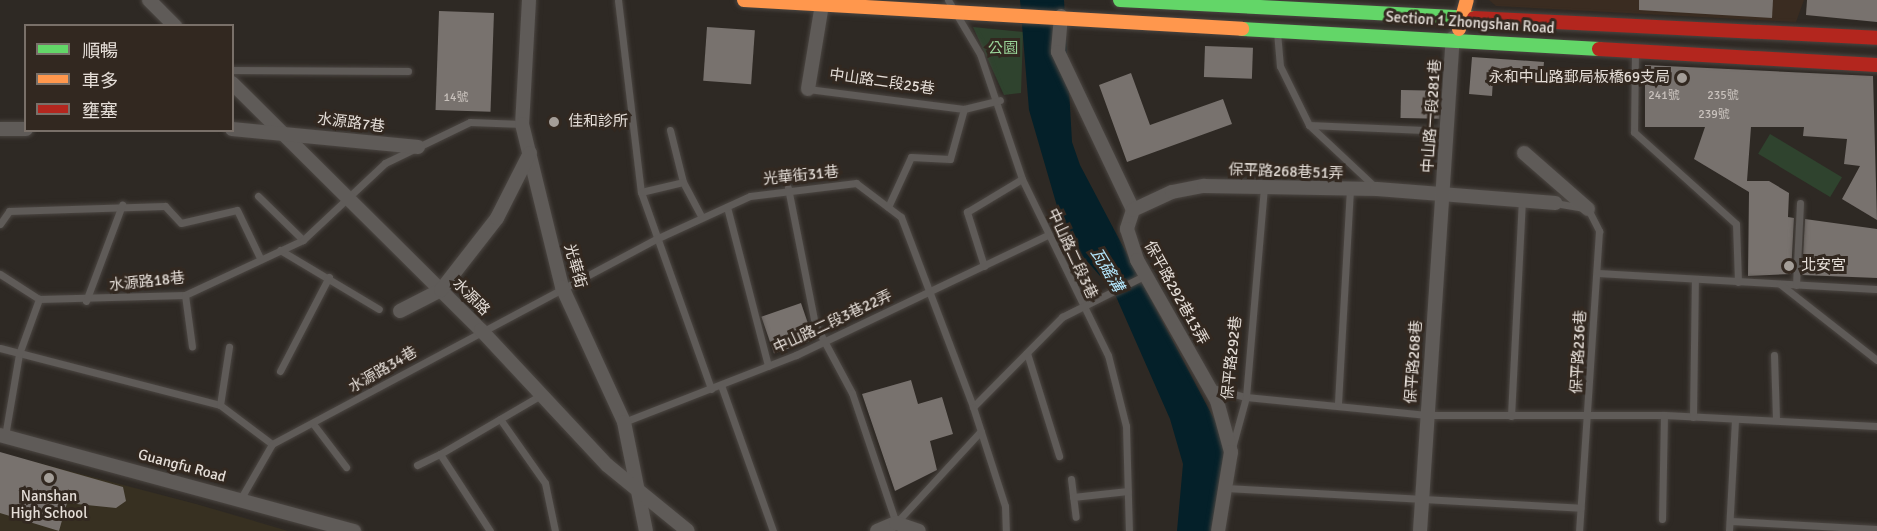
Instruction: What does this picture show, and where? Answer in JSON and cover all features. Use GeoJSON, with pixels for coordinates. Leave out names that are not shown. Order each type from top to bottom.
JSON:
{"type":"FeatureCollection","features":[{"type":"Feature","properties":{"kind":"street"},"geometry":{"type":"LineString","coordinates":[[149,0],[173,24]]}},
{"type":"Feature","properties":{"kind":"street","name":"光華街"},"geometry":{"type":"LineString","coordinates":[[529,0],[522,124],[562,287],[624,422],[646,531]]}},
{"type":"Feature","properties":{"kind":"street","name":"Section 1 Zhongshan Road"},"geometry":{"type":"LineString","coordinates":[[744,0],[1276,27],[1877,65]]}},
{"type":"Feature","properties":{"kind":"street"},"geometry":{"type":"LineString","coordinates":[[1120,0],[1254,4],[1465,19],[1877,38]]}},
{"type":"Feature","properties":{"kind":"street"},"geometry":{"type":"LineString","coordinates":[[1436,0],[1435,17],[1453,38],[1465,19],[1467,0]]}},
{"type":"Feature","properties":{"kind":"street","name":"中山路二段25巷"},"geometry":{"type":"LineString","coordinates":[[808,89],[822,4]]}},
{"type":"Feature","properties":{"kind":"street","name":"保平路292巷13弄"},"geometry":{"type":"LineString","coordinates":[[1061,16],[1058,52],[1132,210],[1128,235],[1146,275],[1209,387],[1231,452]]}},
{"type":"Feature","properties":{"kind":"street","name":"中山路一段281巷"},"geometry":{"type":"LineString","coordinates":[[1443,195],[1453,38]]}},
{"type":"Feature","properties":{"kind":"street","name":"水源路"},"geometry":{"type":"LineString","coordinates":[[234,86],[481,330],[607,465],[637,486],[688,531]]}},
{"type":"Feature","properties":{"kind":"street"},"geometry":{"type":"LineString","coordinates":[[0,129],[24,129]]}},
{"type":"Feature","properties":{"kind":"street","name":"水源路7巷"},"geometry":{"type":"LineString","coordinates":[[234,129],[280,131],[418,147]]}},
{"type":"Feature","properties":{"kind":"street"},"geometry":{"type":"LineString","coordinates":[[400,311],[441,290],[497,218],[530,153]]}},
{"type":"Feature","properties":{"kind":"street"},"geometry":{"type":"LineString","coordinates":[[1524,153],[1588,209]]}},
{"type":"Feature","properties":{"kind":"street","name":"保平路268巷51弄"},"geometry":{"type":"LineString","coordinates":[[1132,210],[1193,188],[1264,186],[1350,191],[1377,189],[1555,203]]}},
{"type":"Feature","properties":{"kind":"street","name":"保平路268巷"},"geometry":{"type":"LineString","coordinates":[[1420,531],[1443,195]]}},
{"type":"Feature","properties":{"kind":"street","name":"Guangfu Road"},"geometry":{"type":"LineString","coordinates":[[2,436],[241,498],[354,531]]}},
{"type":"Feature","properties":{"kind":"street","name":"保平路292巷"},"geometry":{"type":"LineString","coordinates":[[1218,531],[1231,452]]}},
{"type":"Feature","properties":{"kind":"street"},"geometry":{"type":"LineString","coordinates":[[877,531],[896,523],[919,531]]}},
{"type":"Feature","properties":{"kind":"lane"},"geometry":{"type":"LineString","coordinates":[[618,0],[641,192],[711,389]]}},
{"type":"Feature","properties":{"kind":"lane","name":"中山路二段3巷"},"geometry":{"type":"LineString","coordinates":[[948,0],[957,12],[1000,100],[1022,179],[1081,304],[1108,355],[1123,416],[1130,531]]}},
{"type":"Feature","properties":{"kind":"lane"},"geometry":{"type":"LineString","coordinates":[[1276,27],[1280,66],[1309,125],[1377,189]]}},
{"type":"Feature","properties":{"kind":"lane"},"geometry":{"type":"LineString","coordinates":[[1635,50],[1634,132],[1736,224],[1738,282]]}},
{"type":"Feature","properties":{"kind":"lane"},"geometry":{"type":"LineString","coordinates":[[234,70],[408,71]]}},
{"type":"Feature","properties":{"kind":"lane","name":"中山路二段25巷"},"geometry":{"type":"LineString","coordinates":[[808,89],[964,109],[1000,100]]}},
{"type":"Feature","properties":{"kind":"lane"},"geometry":{"type":"LineString","coordinates":[[888,207],[910,157],[950,159],[964,109]]}},
{"type":"Feature","properties":{"kind":"lane","name":"水源路18巷"},"geometry":{"type":"LineString","coordinates":[[39,299],[86,301],[185,295],[260,258],[303,240],[385,163],[470,122],[522,124]]}},
{"type":"Feature","properties":{"kind":"lane"},"geometry":{"type":"LineString","coordinates":[[1309,125],[1447,131]]}},
{"type":"Feature","properties":{"kind":"lane"},"geometry":{"type":"LineString","coordinates":[[670,130],[683,182],[701,216]]}},
{"type":"Feature","properties":{"kind":"lane"},"geometry":{"type":"LineString","coordinates":[[984,266],[967,212],[1022,179]]}},
{"type":"Feature","properties":{"kind":"lane"},"geometry":{"type":"LineString","coordinates":[[641,192],[683,182]]}},
{"type":"Feature","properties":{"kind":"lane","name":"光華街31巷"},"geometry":{"type":"LineString","coordinates":[[562,287],[701,216],[788,188],[856,183],[901,217],[973,407],[1005,506],[1006,531]]}},
{"type":"Feature","properties":{"kind":"lane","name":"保平路292巷"},"geometry":{"type":"LineString","coordinates":[[1231,452],[1246,397],[1264,186]]}},
{"type":"Feature","properties":{"kind":"lane"},"geometry":{"type":"LineString","coordinates":[[788,188],[815,324],[827,341],[852,393],[896,523],[981,431]]}},
{"type":"Feature","properties":{"kind":"lane"},"geometry":{"type":"LineString","coordinates":[[1338,403],[1350,191]]}},
{"type":"Feature","properties":{"kind":"lane"},"geometry":{"type":"LineString","coordinates":[[258,196],[303,240]]}},
{"type":"Feature","properties":{"kind":"lane"},"geometry":{"type":"LineString","coordinates":[[1511,416],[1522,200]]}},
{"type":"Feature","properties":{"kind":"lane"},"geometry":{"type":"LineString","coordinates":[[1555,203],[1588,209]]}},
{"type":"Feature","properties":{"kind":"lane"},"geometry":{"type":"LineString","coordinates":[[1796,285],[1800,203]]}},
{"type":"Feature","properties":{"kind":"lane"},"geometry":{"type":"LineString","coordinates":[[0,224],[9,211],[122,205],[165,206],[181,223],[237,210],[260,258]]}},
{"type":"Feature","properties":{"kind":"lane"},"geometry":{"type":"LineString","coordinates":[[86,301],[122,205]]}},
{"type":"Feature","properties":{"kind":"lane"},"geometry":{"type":"LineString","coordinates":[[727,207],[768,366]]}},
{"type":"Feature","properties":{"kind":"lane","name":"保平路236巷"},"geometry":{"type":"LineString","coordinates":[[1579,531],[1589,418],[1599,231],[1588,209]]}},
{"type":"Feature","properties":{"kind":"lane","name":"中山路二段3巷22弄"},"geometry":{"type":"LineString","coordinates":[[624,422],[827,341],[1048,235]]}},
{"type":"Feature","properties":{"kind":"lane"},"geometry":{"type":"LineString","coordinates":[[280,250],[379,309]]}},
{"type":"Feature","properties":{"kind":"lane"},"geometry":{"type":"LineString","coordinates":[[1597,273],[1877,289]]}},
{"type":"Feature","properties":{"kind":"lane"},"geometry":{"type":"LineString","coordinates":[[0,274],[39,299],[19,354],[2,436]]}},
{"type":"Feature","properties":{"kind":"lane"},"geometry":{"type":"LineString","coordinates":[[973,407],[1027,353],[1081,304],[1146,275]]}},
{"type":"Feature","properties":{"kind":"lane"},"geometry":{"type":"LineString","coordinates":[[280,371],[329,278]]}},
{"type":"Feature","properties":{"kind":"lane"},"geometry":{"type":"LineString","coordinates":[[1693,417],[1695,279]]}},
{"type":"Feature","properties":{"kind":"lane"},"geometry":{"type":"LineString","coordinates":[[1780,284],[1877,360]]}},
{"type":"Feature","properties":{"kind":"lane","name":"水源路34巷"},"geometry":{"type":"LineString","coordinates":[[272,444],[314,425],[481,330],[562,287]]}},
{"type":"Feature","properties":{"kind":"lane"},"geometry":{"type":"LineString","coordinates":[[185,295],[192,347]]}},
{"type":"Feature","properties":{"kind":"lane"},"geometry":{"type":"LineString","coordinates":[[220,405],[229,347]]}},
{"type":"Feature","properties":{"kind":"lane"},"geometry":{"type":"LineString","coordinates":[[0,348],[220,405],[272,444],[241,498]]}},
{"type":"Feature","properties":{"kind":"lane"},"geometry":{"type":"LineString","coordinates":[[1027,353],[1059,456]]}},
{"type":"Feature","properties":{"kind":"lane"},"geometry":{"type":"LineString","coordinates":[[1773,355],[1776,420]]}},
{"type":"Feature","properties":{"kind":"lane"},"geometry":{"type":"LineString","coordinates":[[721,385],[773,531]]}},
{"type":"Feature","properties":{"kind":"lane"},"geometry":{"type":"LineString","coordinates":[[1209,387],[1246,397],[1338,403],[1427,415],[1589,418],[1664,415],[1877,426]]}},
{"type":"Feature","properties":{"kind":"lane"},"geometry":{"type":"LineString","coordinates":[[417,465],[440,454],[541,394]]}},
{"type":"Feature","properties":{"kind":"lane"},"geometry":{"type":"LineString","coordinates":[[1662,519],[1664,415]]}},
{"type":"Feature","properties":{"kind":"lane"},"geometry":{"type":"LineString","coordinates":[[500,418],[544,483],[555,531]]}},
{"type":"Feature","properties":{"kind":"lane"},"geometry":{"type":"LineString","coordinates":[[1729,531],[1735,418]]}},
{"type":"Feature","properties":{"kind":"lane"},"geometry":{"type":"LineString","coordinates":[[314,425],[346,467]]}},
{"type":"Feature","properties":{"kind":"lane"},"geometry":{"type":"LineString","coordinates":[[440,454],[490,531]]}},
{"type":"Feature","properties":{"kind":"lane"},"geometry":{"type":"LineString","coordinates":[[1071,479],[1076,517]]}},
{"type":"Feature","properties":{"kind":"lane"},"geometry":{"type":"LineString","coordinates":[[1226,488],[1581,508]]}},
{"type":"Feature","properties":{"kind":"lane"},"geometry":{"type":"LineString","coordinates":[[1073,497],[1128,491]]}},
{"type":"Feature","properties":{"kind":"lane"},"geometry":{"type":"LineString","coordinates":[[1730,521],[1877,529]]}},
{"type":"Feature","properties":{"kind":"shaded area"},"geometry":{"type":"Polygon","coordinates":[[[1489,0],[1804,0],[1796,22],[1496,6],[1489,0]]]}},
{"type":"Feature","properties":{"kind":"shaded area","name":"Nanshan High School"},"geometry":{"type":"Polygon","coordinates":[[[0,453],[196,504],[288,531],[0,531],[0,453]]]}},
{"type":"Feature","properties":{"kind":"green space","name":"公園"},"geometry":{"type":"Polygon","coordinates":[[[973,27],[1023,32],[1021,93],[1004,95],[973,27]]]}},
{"type":"Feature","properties":{"kind":"green space"},"geometry":{"type":"Polygon","coordinates":[[[1770,134],[1842,177],[1830,197],[1758,154],[1770,134]]]}},
{"type":"Feature","properties":{"kind":"water","name":"瓦磘溝"},"geometry":{"type":"Polygon","coordinates":[[[1020,0],[1064,0],[1072,142],[1080,165],[1223,436],[1225,471],[1213,531],[1177,531],[1183,464],[1170,419],[1114,292],[1066,237],[1029,110],[1020,0]]]}},
{"type":"Feature","properties":{"kind":"building"},"geometry":{"type":"Polygon","coordinates":[[[1639,0],[1773,0],[1772,18],[1639,10],[1639,0]]]}},
{"type":"Feature","properties":{"kind":"building"},"geometry":{"type":"Polygon","coordinates":[[[1807,0],[1877,0],[1877,22],[1806,15],[1807,0]]]}},
{"type":"Feature","properties":{"kind":"building"},"geometry":{"type":"Polygon","coordinates":[[[439,11],[494,13],[491,112],[436,110],[439,11]]]}},
{"type":"Feature","properties":{"kind":"building"},"geometry":{"type":"Polygon","coordinates":[[[707,27],[755,30],[751,84],[703,81],[707,27]]]}},
{"type":"Feature","properties":{"kind":"building"},"geometry":{"type":"Polygon","coordinates":[[[1205,46],[1253,48],[1252,79],[1204,77],[1205,46]]]}},
{"type":"Feature","properties":{"kind":"building"},"geometry":{"type":"Polygon","coordinates":[[[1472,57],[1544,62],[1542,83],[1493,79],[1492,96],[1469,94],[1472,57]]]}},
{"type":"Feature","properties":{"kind":"building"},"geometry":{"type":"Polygon","coordinates":[[[1645,65],[1873,76],[1877,220],[1842,199],[1860,166],[1844,164],[1847,139],[1803,136],[1804,127],[1751,127],[1747,181],[1769,181],[1789,193],[1788,217],[1794,218],[1791,274],[1748,276],[1749,192],[1694,159],[1705,127],[1645,127],[1645,65]]]}},
{"type":"Feature","properties":{"kind":"building"},"geometry":{"type":"Polygon","coordinates":[[[1131,73],[1150,125],[1223,99],[1232,124],[1127,162],[1099,85],[1131,73]]]}},
{"type":"Feature","properties":{"kind":"building"},"geometry":{"type":"Polygon","coordinates":[[[1401,90],[1440,91],[1440,119],[1401,118],[1401,90]]]}},
{"type":"Feature","properties":{"kind":"building"},"geometry":{"type":"Polygon","coordinates":[[[1805,219],[1877,229],[1877,278],[1802,275],[1805,219]]]}},
{"type":"Feature","properties":{"kind":"building"},"geometry":{"type":"Polygon","coordinates":[[[801,303],[814,340],[774,354],[761,317],[801,303]]]}},
{"type":"Feature","properties":{"kind":"building"},"geometry":{"type":"Polygon","coordinates":[[[911,380],[918,404],[942,397],[953,434],[930,441],[937,470],[895,491],[862,394],[911,380]]]}},
{"type":"Feature","properties":{"kind":"building"},"geometry":{"type":"Polygon","coordinates":[[[0,452],[123,487],[126,501],[116,508],[67,503],[59,531],[0,513],[0,452]]]}},
{"type":"Feature","properties":{"kind":"traffic: fast"},"geometry":{"type":"LineString","coordinates":[[1120,0],[1474,18]]}},
{"type":"Feature","properties":{"kind":"traffic: fast"},"geometry":{"type":"LineString","coordinates":[[1242,29],[1599,49]]}},
{"type":"Feature","properties":{"kind":"traffic: slow"},"geometry":{"type":"LineString","coordinates":[[744,0],[1242,29]]}},
{"type":"Feature","properties":{"kind":"traffic: slow"},"geometry":{"type":"LineString","coordinates":[[1459,29],[1467,0]]}},
{"type":"Feature","properties":{"kind":"traffic: jam"},"geometry":{"type":"LineString","coordinates":[[1474,18],[1877,38]]}},
{"type":"Feature","properties":{"kind":"traffic: jam"},"geometry":{"type":"LineString","coordinates":[[1599,49],[1877,65]]}},
{"type":"Feature","properties":{"kind":"place","name":"永和中山路郵局板橋69支局"},"geometry":{"type":"Point","coordinates":[1682,78]}},
{"type":"Feature","properties":{"kind":"place","name":"佳和診所"},"geometry":{"type":"Point","coordinates":[554,122]}},
{"type":"Feature","properties":{"kind":"place","name":"北安宮"},"geometry":{"type":"Point","coordinates":[1789,266]}},
{"type":"Feature","properties":{"kind":"place","name":"Nanshan High School"},"geometry":{"type":"Point","coordinates":[49,478]}}]}
